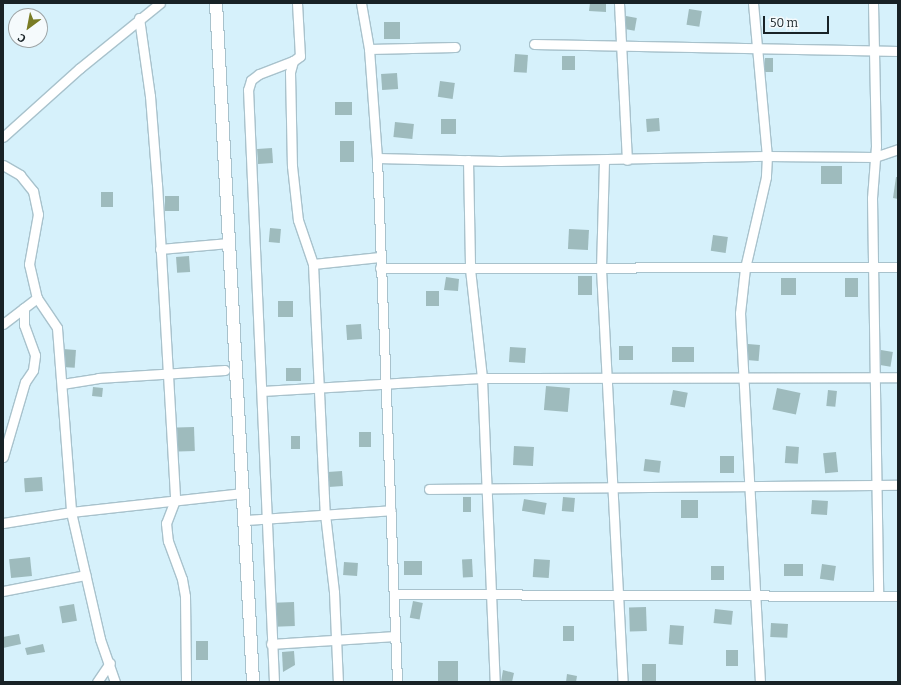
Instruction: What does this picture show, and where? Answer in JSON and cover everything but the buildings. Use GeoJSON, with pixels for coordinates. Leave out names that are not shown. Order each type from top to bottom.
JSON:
{"type":"FeatureCollection","features":[{"type":"Feature","properties":{"kind":"street"},"geometry":{"type":"LineString","coordinates":[[3,137],[139,18],[160,3]]}},
{"type":"Feature","properties":{"kind":"street"},"geometry":{"type":"LineString","coordinates":[[216,3],[243,493],[246,520],[253,682]]}},
{"type":"Feature","properties":{"kind":"street"},"geometry":{"type":"LineString","coordinates":[[274,682],[265,518],[262,391],[257,348],[248,90],[251,80],[259,74],[293,61],[300,56],[297,3]]}},
{"type":"Feature","properties":{"kind":"street"},"geometry":{"type":"LineString","coordinates":[[361,3],[369,49],[377,158],[380,268],[387,385],[397,682]]}},
{"type":"Feature","properties":{"kind":"street"},"geometry":{"type":"LineString","coordinates":[[619,3],[627,160]]}},
{"type":"Feature","properties":{"kind":"street"},"geometry":{"type":"LineString","coordinates":[[753,3],[767,156],[766,177],[745,268],[740,313],[741,376],[758,596],[760,682]]}},
{"type":"Feature","properties":{"kind":"street"},"geometry":{"type":"LineString","coordinates":[[873,3],[874,157],[872,198],[878,484],[878,596]]}},
{"type":"Feature","properties":{"kind":"street"},"geometry":{"type":"LineString","coordinates":[[139,18],[150,96],[160,249],[166,376],[175,500],[166,523],[168,541],[182,579],[185,596],[185,680]]}},
{"type":"Feature","properties":{"kind":"street"},"geometry":{"type":"LineString","coordinates":[[534,44],[756,46],[898,51]]}},
{"type":"Feature","properties":{"kind":"street"},"geometry":{"type":"LineString","coordinates":[[369,49],[455,47]]}},
{"type":"Feature","properties":{"kind":"street"},"geometry":{"type":"LineString","coordinates":[[293,61],[290,72],[292,166],[298,220],[313,264],[325,514],[337,640],[338,682]]}},
{"type":"Feature","properties":{"kind":"street"},"geometry":{"type":"LineString","coordinates":[[377,158],[468,160],[627,160],[767,156],[874,157],[898,149]]}},
{"type":"Feature","properties":{"kind":"street"},"geometry":{"type":"LineString","coordinates":[[468,160],[470,269],[482,378],[495,682]]}},
{"type":"Feature","properties":{"kind":"street"},"geometry":{"type":"LineString","coordinates":[[604,160],[601,268],[614,489],[623,682]]}},
{"type":"Feature","properties":{"kind":"street"},"geometry":{"type":"LineString","coordinates":[[3,165],[20,174],[33,191],[38,214],[29,264],[37,298],[57,328],[71,512],[100,639],[110,663],[115,682]]}},
{"type":"Feature","properties":{"kind":"street"},"geometry":{"type":"LineString","coordinates":[[160,249],[230,243]]}},
{"type":"Feature","properties":{"kind":"street"},"geometry":{"type":"LineString","coordinates":[[313,264],[380,257]]}},
{"type":"Feature","properties":{"kind":"street"},"geometry":{"type":"LineString","coordinates":[[380,268],[898,267]]}},
{"type":"Feature","properties":{"kind":"street"},"geometry":{"type":"LineString","coordinates":[[3,324],[37,298]]}},
{"type":"Feature","properties":{"kind":"street"},"geometry":{"type":"LineString","coordinates":[[3,457],[25,382],[32,370],[35,355],[24,325],[24,308]]}},
{"type":"Feature","properties":{"kind":"street"},"geometry":{"type":"LineString","coordinates":[[62,384],[98,378],[166,376],[225,370]]}},
{"type":"Feature","properties":{"kind":"street"},"geometry":{"type":"LineString","coordinates":[[262,391],[387,385],[482,378],[741,376],[898,377]]}},
{"type":"Feature","properties":{"kind":"street"},"geometry":{"type":"LineString","coordinates":[[428,489],[486,487],[614,489],[878,484],[898,485]]}},
{"type":"Feature","properties":{"kind":"street"},"geometry":{"type":"LineString","coordinates":[[3,523],[71,512],[243,493]]}},
{"type":"Feature","properties":{"kind":"street"},"geometry":{"type":"LineString","coordinates":[[246,520],[391,510]]}},
{"type":"Feature","properties":{"kind":"street"},"geometry":{"type":"LineString","coordinates":[[3,591],[85,575]]}},
{"type":"Feature","properties":{"kind":"street"},"geometry":{"type":"LineString","coordinates":[[394,594],[898,596]]}},
{"type":"Feature","properties":{"kind":"street"},"geometry":{"type":"LineString","coordinates":[[271,644],[395,636]]}},
{"type":"Feature","properties":{"kind":"street"},"geometry":{"type":"LineString","coordinates":[[97,682],[110,663]]}}]}
